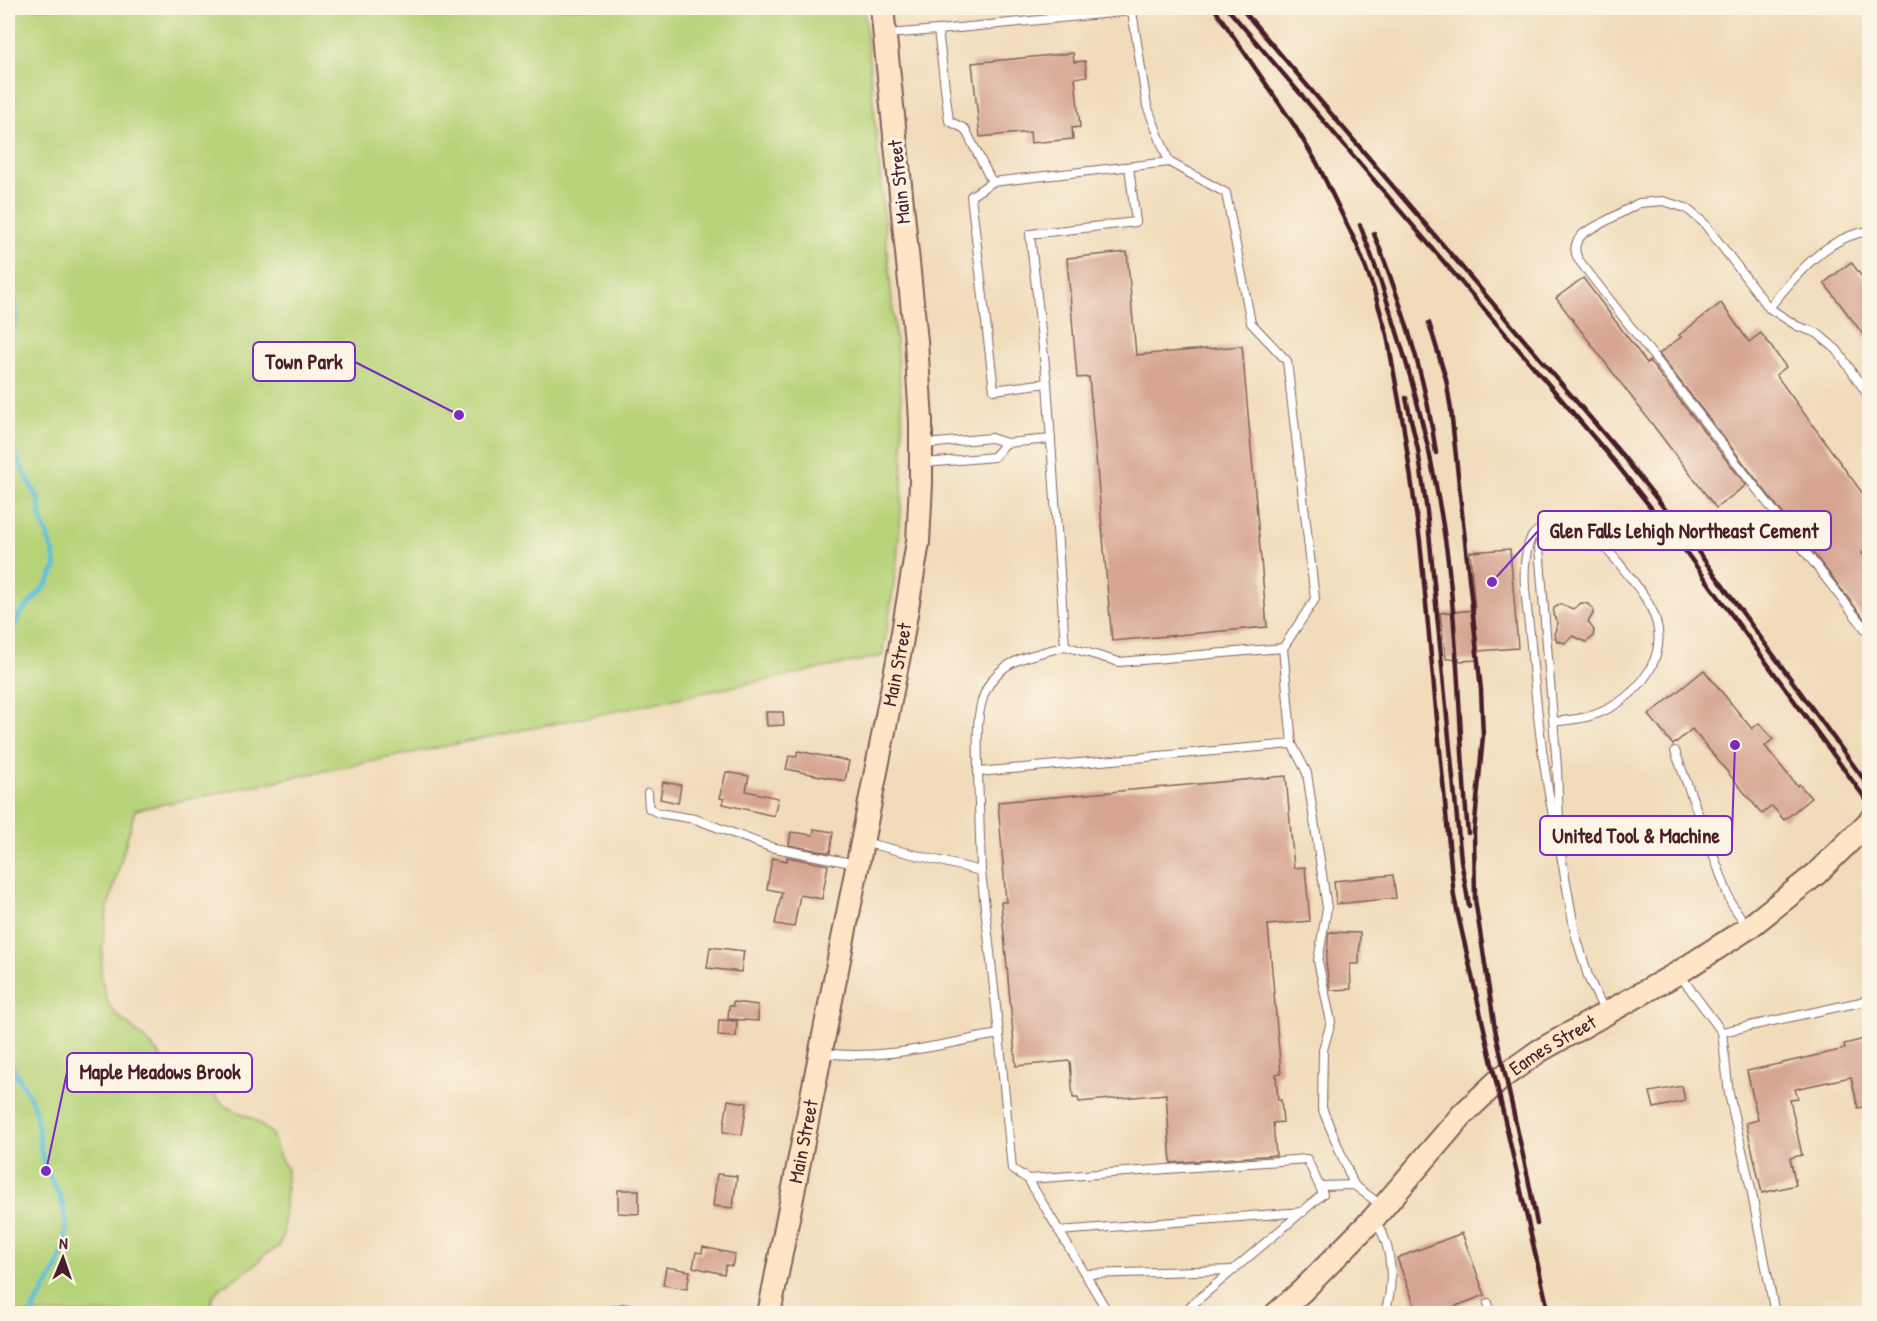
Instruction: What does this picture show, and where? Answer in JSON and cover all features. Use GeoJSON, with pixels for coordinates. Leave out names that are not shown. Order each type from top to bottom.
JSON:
{"type":"FeatureCollection","features":[{"type":"Feature","properties":{"kind":"main road","name":"Main Street"},"geometry":{"type":"LineString","coordinates":[[768,1314],[908,610],[918,542],[921,454],[916,341],[882,8]]}},
{"type":"Feature","properties":{"kind":"main road","name":"Eames Street"},"geometry":{"type":"LineString","coordinates":[[1276,1314],[1302,1291],[1378,1213],[1462,1115],[1489,1088],[1532,1056],[1678,973],[1748,928],[1816,874],[1868,823]]}},
{"type":"Feature","properties":{"kind":"lane"},"geometry":{"type":"LineString","coordinates":[[885,34],[1132,11],[1147,106],[1169,162]]}},
{"type":"Feature","properties":{"kind":"lane"},"geometry":{"type":"LineString","coordinates":[[938,30],[949,122],[965,129],[992,182]]}},
{"type":"Feature","properties":{"kind":"lane"},"geometry":{"type":"LineString","coordinates":[[1047,383],[994,390],[971,196],[992,182],[1169,162],[1226,194],[1251,322],[1287,361],[1315,599],[1283,648],[1292,744],[1307,773],[1327,908],[1318,961],[1330,1022],[1323,1050],[1322,1108],[1354,1185],[1378,1213],[1390,1257],[1390,1282],[1384,1314]]}},
{"type":"Feature","properties":{"kind":"lane"},"geometry":{"type":"LineString","coordinates":[[1065,646],[1047,383],[1030,234],[1136,222],[1129,167]]}},
{"type":"Feature","properties":{"kind":"lane"},"geometry":{"type":"LineString","coordinates":[[1869,398],[1837,350],[1817,333],[1797,326],[1769,308],[1704,223],[1686,208],[1663,201],[1639,203],[1584,233],[1576,243],[1575,251],[1578,259],[1869,635]]}},
{"type":"Feature","properties":{"kind":"lane"},"geometry":{"type":"LineString","coordinates":[[1769,308],[1797,273],[1814,259],[1839,240],[1858,232],[1869,231]]}},
{"type":"Feature","properties":{"kind":"lane"},"geometry":{"type":"LineString","coordinates":[[921,454],[991,438],[1006,443],[1051,440]]}},
{"type":"Feature","properties":{"kind":"lane"},"geometry":{"type":"LineString","coordinates":[[921,454],[994,457],[1006,443]]}},
{"type":"Feature","properties":{"kind":"lane"},"geometry":{"type":"LineString","coordinates":[[1554,722],[1590,716],[1622,700],[1650,670],[1659,647],[1658,627],[1648,601],[1608,550],[1581,529],[1556,523],[1542,527],[1528,545],[1525,573],[1532,665],[1548,793],[1575,933],[1589,979],[1606,1014]]}},
{"type":"Feature","properties":{"kind":"lane"},"geometry":{"type":"LineString","coordinates":[[1556,523],[1544,531],[1539,545],[1554,722],[1560,849]]}},
{"type":"Feature","properties":{"kind":"lane"},"geometry":{"type":"LineString","coordinates":[[1109,1314],[1028,1179],[1012,1169],[981,871],[979,709],[993,678],[1016,661],[1065,646],[1119,662],[1283,648]]}},
{"type":"Feature","properties":{"kind":"lane"},"geometry":{"type":"LineString","coordinates":[[978,772],[1292,744]]}},
{"type":"Feature","properties":{"kind":"lane"},"geometry":{"type":"LineString","coordinates":[[1675,751],[1731,903],[1748,928]]}},
{"type":"Feature","properties":{"kind":"lane"},"geometry":{"type":"LineString","coordinates":[[648,793],[649,808],[658,813],[695,819],[770,847],[857,864]]}},
{"type":"Feature","properties":{"kind":"lane"},"geometry":{"type":"LineString","coordinates":[[862,842],[981,871]]}},
{"type":"Feature","properties":{"kind":"lane"},"geometry":{"type":"LineString","coordinates":[[1678,973],[1722,1032],[1729,1094],[1751,1188],[1775,1314]]}},
{"type":"Feature","properties":{"kind":"lane"},"geometry":{"type":"LineString","coordinates":[[1722,1032],[1869,1000]]}},
{"type":"Feature","properties":{"kind":"lane"},"geometry":{"type":"LineString","coordinates":[[819,1052],[850,1056],[891,1053],[999,1034]]}},
{"type":"Feature","properties":{"kind":"lane"},"geometry":{"type":"LineString","coordinates":[[1028,1179],[1307,1159],[1323,1194],[1181,1314]]}},
{"type":"Feature","properties":{"kind":"lane"},"geometry":{"type":"LineString","coordinates":[[1320,1186],[1354,1185]]}},
{"type":"Feature","properties":{"kind":"lane"},"geometry":{"type":"LineString","coordinates":[[1059,1231],[1302,1212]]}},
{"type":"Feature","properties":{"kind":"lane"},"geometry":{"type":"LineString","coordinates":[[1086,1274],[1234,1270]]}},
{"type":"Feature","properties":{"kind":"lane"},"geometry":{"type":"LineString","coordinates":[[1488,1303],[1491,1314]]}},
{"type":"Feature","properties":{"kind":"lane"},"geometry":{"type":"LineString","coordinates":[[597,1314],[622,1308],[658,1314]]}},
{"type":"Feature","properties":{"kind":"green space"},"geometry":{"type":"Polygon","coordinates":[[[8,8],[864,8],[902,406],[903,470],[900,532],[893,593],[882,656],[135,810],[107,911],[103,939],[101,978],[108,1003],[116,1014],[147,1041],[165,1061],[199,1079],[226,1107],[252,1118],[272,1134],[280,1158],[287,1169],[283,1234],[279,1247],[264,1255],[255,1265],[219,1289],[213,1296],[208,1313],[8,1313],[8,8]]]}},
{"type":"Feature","properties":{"kind":"building"},"geometry":{"type":"Polygon","coordinates":[[[1073,53],[1074,62],[1085,61],[1087,76],[1075,78],[1080,127],[1072,128],[1073,139],[1031,143],[1030,132],[980,137],[972,63],[1073,53]]]}},
{"type":"Feature","properties":{"kind":"building"},"geometry":{"type":"Polygon","coordinates":[[[1127,252],[1136,355],[1242,346],[1267,627],[1112,641],[1089,377],[1077,378],[1067,258],[1127,252]]]}},
{"type":"Feature","properties":{"kind":"building"},"geometry":{"type":"Polygon","coordinates":[[[1851,262],[1869,286],[1869,342],[1824,283],[1851,262]]]}},
{"type":"Feature","properties":{"kind":"building"},"geometry":{"type":"Polygon","coordinates":[[[1583,278],[1647,363],[1649,361],[1746,485],[1716,508],[1556,298],[1583,278]]]}},
{"type":"Feature","properties":{"kind":"building"},"geometry":{"type":"Polygon","coordinates":[[[1721,303],[1749,342],[1761,333],[1786,367],[1776,375],[1869,502],[1869,547],[1862,553],[1869,562],[1869,625],[1659,354],[1681,337],[1679,335],[1721,303]]]}},
{"type":"Feature","properties":{"kind":"building"},"geometry":{"type":"Polygon","coordinates":[[[1510,549],[1518,648],[1478,651],[1479,660],[1446,659],[1440,613],[1475,610],[1470,552],[1510,549]]]}},
{"type":"Feature","properties":{"kind":"building"},"geometry":{"type":"Polygon","coordinates":[[[1581,603],[1588,604],[1593,609],[1588,622],[1594,630],[1593,637],[1586,642],[1573,636],[1565,643],[1557,641],[1554,634],[1558,623],[1553,615],[1554,608],[1561,604],[1573,609],[1581,603]]]}},
{"type":"Feature","properties":{"kind":"building"},"geometry":{"type":"Polygon","coordinates":[[[1704,670],[1752,729],[1759,723],[1773,739],[1765,746],[1797,786],[1799,784],[1811,798],[1784,820],[1772,806],[1762,814],[1692,729],[1673,745],[1649,715],[1704,670]]]}},
{"type":"Feature","properties":{"kind":"building"},"geometry":{"type":"Polygon","coordinates":[[[766,712],[783,712],[784,725],[767,726],[766,712]]]}},
{"type":"Feature","properties":{"kind":"building"},"geometry":{"type":"Polygon","coordinates":[[[798,751],[849,761],[845,781],[786,769],[789,756],[796,757],[798,751]]]}},
{"type":"Feature","properties":{"kind":"building"},"geometry":{"type":"Polygon","coordinates":[[[726,772],[749,776],[746,791],[778,798],[774,816],[723,804],[724,799],[720,798],[726,772]]]}},
{"type":"Feature","properties":{"kind":"building"},"geometry":{"type":"Polygon","coordinates":[[[1286,776],[1294,868],[1305,867],[1310,921],[1268,925],[1281,1073],[1276,1074],[1283,1122],[1273,1123],[1276,1155],[1171,1163],[1166,1094],[1079,1102],[1078,1098],[1073,1098],[1070,1061],[1016,1066],[1001,902],[1006,902],[998,802],[1286,776]]]}},
{"type":"Feature","properties":{"kind":"building"},"geometry":{"type":"Polygon","coordinates":[[[663,782],[681,785],[678,803],[660,799],[663,782]]]}},
{"type":"Feature","properties":{"kind":"building"},"geometry":{"type":"Polygon","coordinates":[[[814,829],[833,832],[830,853],[789,845],[791,832],[813,835],[814,829]]]}},
{"type":"Feature","properties":{"kind":"building"},"geometry":{"type":"Polygon","coordinates":[[[787,857],[828,865],[822,899],[800,895],[794,927],[775,924],[782,892],[767,889],[772,858],[787,861],[787,857]]]}},
{"type":"Feature","properties":{"kind":"building"},"geometry":{"type":"Polygon","coordinates":[[[1393,875],[1396,898],[1336,904],[1334,881],[1393,875]]]}},
{"type":"Feature","properties":{"kind":"building"},"geometry":{"type":"Polygon","coordinates":[[[1329,932],[1360,933],[1359,964],[1350,964],[1351,989],[1330,990],[1326,963],[1329,932]]]}},
{"type":"Feature","properties":{"kind":"building"},"geometry":{"type":"Polygon","coordinates":[[[710,947],[744,951],[741,972],[707,968],[710,947]]]}},
{"type":"Feature","properties":{"kind":"building"},"geometry":{"type":"Polygon","coordinates":[[[733,1002],[758,1005],[758,1021],[728,1019],[729,1006],[733,1006],[733,1002]]]}},
{"type":"Feature","properties":{"kind":"building"},"geometry":{"type":"Polygon","coordinates":[[[719,1020],[737,1021],[736,1037],[718,1036],[719,1020]]]}},
{"type":"Feature","properties":{"kind":"building"},"geometry":{"type":"Polygon","coordinates":[[[1869,1038],[1869,1106],[1858,1108],[1851,1077],[1795,1089],[1798,1099],[1790,1100],[1802,1155],[1790,1158],[1796,1185],[1762,1193],[1746,1123],[1758,1120],[1747,1071],[1845,1049],[1844,1044],[1869,1038]]]}},
{"type":"Feature","properties":{"kind":"building"},"geometry":{"type":"Polygon","coordinates":[[[1682,1086],[1685,1101],[1654,1108],[1650,1092],[1682,1086]]]}},
{"type":"Feature","properties":{"kind":"building"},"geometry":{"type":"Polygon","coordinates":[[[728,1100],[747,1103],[742,1135],[723,1132],[728,1100]]]}},
{"type":"Feature","properties":{"kind":"building"},"geometry":{"type":"Polygon","coordinates":[[[717,1174],[737,1176],[733,1208],[713,1206],[717,1174]]]}},
{"type":"Feature","properties":{"kind":"building"},"geometry":{"type":"Polygon","coordinates":[[[618,1190],[639,1190],[639,1214],[618,1213],[618,1190]]]}},
{"type":"Feature","properties":{"kind":"building"},"geometry":{"type":"Polygon","coordinates":[[[1462,1233],[1485,1295],[1456,1306],[1459,1314],[1418,1314],[1397,1258],[1462,1233]]]}},
{"type":"Feature","properties":{"kind":"building"},"geometry":{"type":"Polygon","coordinates":[[[703,1247],[735,1254],[732,1266],[726,1265],[724,1274],[693,1267],[696,1252],[702,1253],[703,1247]]]}},
{"type":"Feature","properties":{"kind":"building"},"geometry":{"type":"Polygon","coordinates":[[[666,1267],[690,1271],[687,1289],[663,1285],[666,1267]]]}},
{"type":"Feature","properties":{"kind":"waterway"},"geometry":{"type":"LineString","coordinates":[[8,283],[13,294],[16,312],[8,358]]}},
{"type":"Feature","properties":{"kind":"waterway"},"geometry":{"type":"LineString","coordinates":[[8,437],[39,501],[41,518],[53,551],[56,567],[47,584],[19,615],[8,642]]}},
{"type":"Feature","properties":{"kind":"waterway"},"geometry":{"type":"LineString","coordinates":[[8,1056],[33,1105],[44,1164],[62,1202],[65,1218],[66,1232],[61,1259],[33,1309],[33,1314]]}},
{"type":"Feature","properties":{"kind":"railway"},"geometry":{"type":"LineString","coordinates":[[1214,8],[1294,125],[1317,163],[1357,245],[1373,287],[1387,335],[1403,423],[1420,541],[1454,897],[1549,1314]]}},
{"type":"Feature","properties":{"kind":"railway"},"geometry":{"type":"LineString","coordinates":[[1227,8],[1614,461],[1683,548],[1870,805]]}},
{"type":"Feature","properties":{"kind":"railway"},"geometry":{"type":"LineString","coordinates":[[1241,8],[1622,455],[1691,542],[1870,788]]}},
{"type":"Feature","properties":{"kind":"railway"},"geometry":{"type":"LineString","coordinates":[[1360,225],[1413,386],[1441,511],[1454,623],[1468,833]]}},
{"type":"Feature","properties":{"kind":"railway"},"geometry":{"type":"LineString","coordinates":[[1374,234],[1412,342],[1426,397],[1436,453]]}},
{"type":"Feature","properties":{"kind":"railway"},"geometry":{"type":"LineString","coordinates":[[1429,323],[1446,379],[1451,410],[1481,690],[1483,736],[1474,832],[1475,899],[1495,1029],[1537,1224]]}},
{"type":"Feature","properties":{"kind":"railway"},"geometry":{"type":"LineString","coordinates":[[1406,398],[1418,450],[1427,512],[1461,860],[1469,906]]}},
{"type":"Feature","properties":{"kind":"place","name":"Town Park"},"geometry":{"type":"Point","coordinates":[459,415]}},
{"type":"Feature","properties":{"kind":"place","name":"Glen Falls Lehigh Northeast Cement"},"geometry":{"type":"Point","coordinates":[1492,582]}},
{"type":"Feature","properties":{"kind":"place","name":"United Tool & Machine"},"geometry":{"type":"Point","coordinates":[1735,745]}},
{"type":"Feature","properties":{"kind":"place","name":"Maple Meadows Brook"},"geometry":{"type":"Point","coordinates":[46,1171]}}]}
